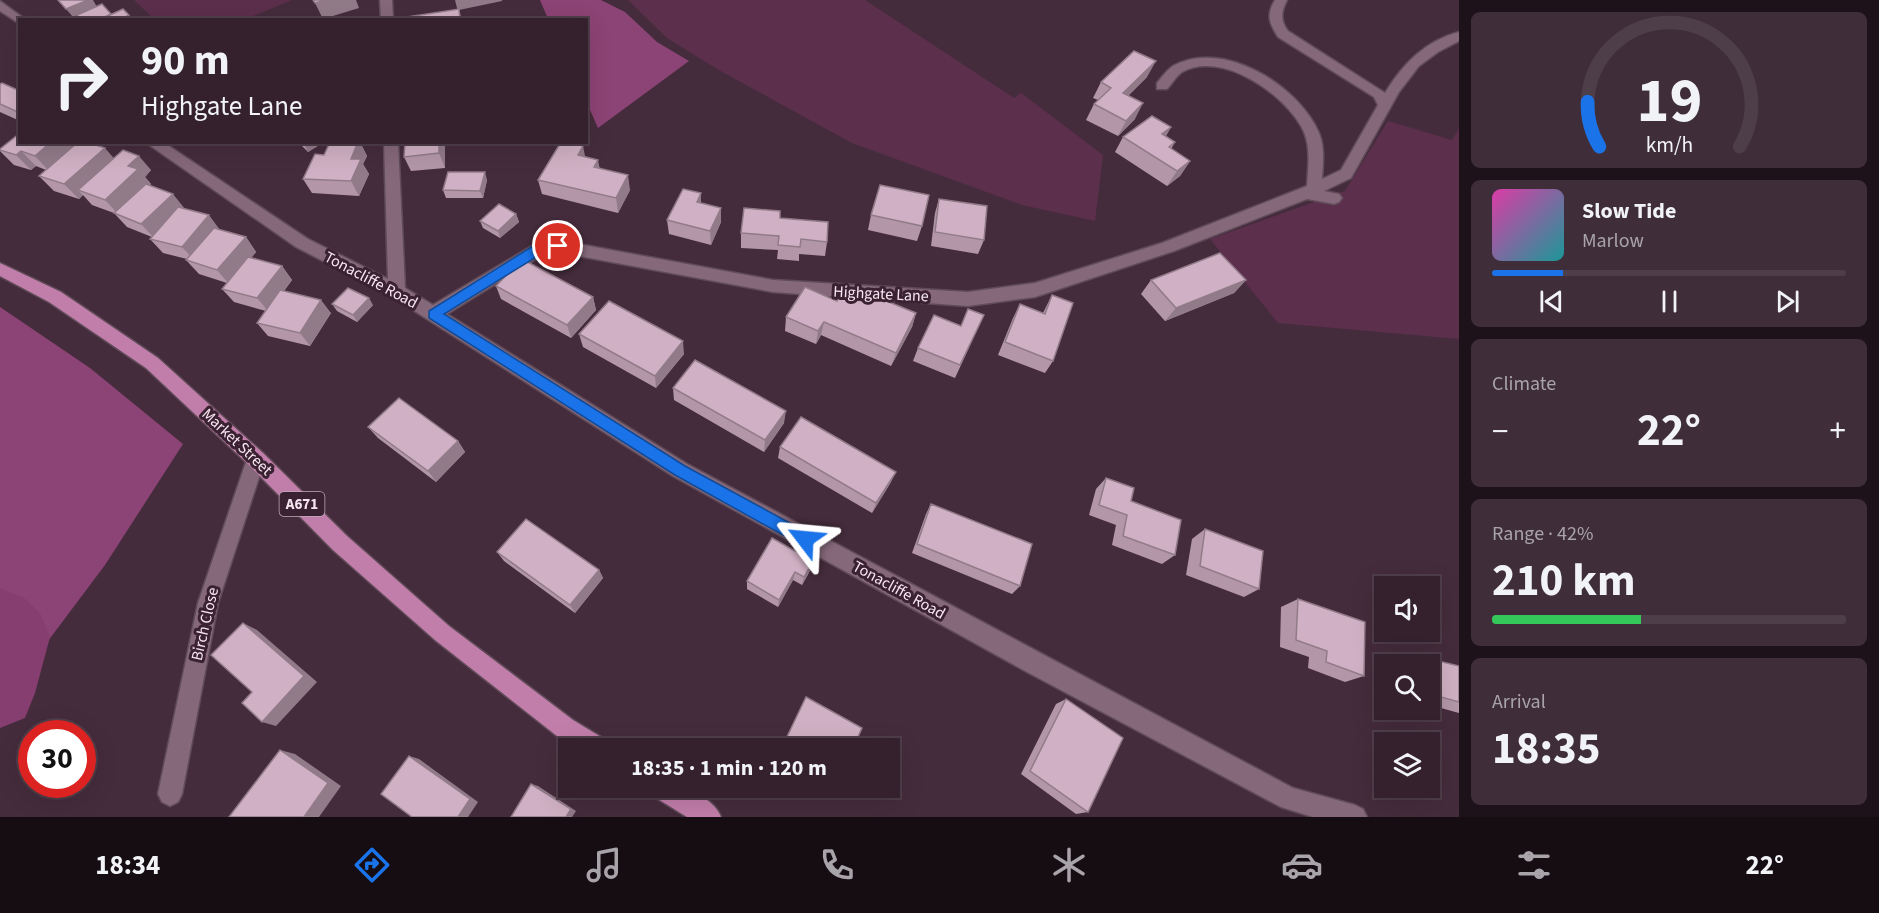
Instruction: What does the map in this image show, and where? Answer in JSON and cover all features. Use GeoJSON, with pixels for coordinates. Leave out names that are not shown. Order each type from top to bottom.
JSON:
{"type":"FeatureCollection","features":[{"type":"Feature","properties":{"kind":"main road","name":"Market Street"},"geometry":{"type":"LineString","coordinates":[[0,269],[55,297],[152,363],[256,459],[340,543],[442,633],[564,728],[580,738]]}},
{"type":"Feature","properties":{"kind":"main road"},"geometry":{"type":"LineString","coordinates":[[678,798],[710,817]]}},
{"type":"Feature","properties":{"kind":"street"},"geometry":{"type":"LineString","coordinates":[[386,0],[387,18]]}},
{"type":"Feature","properties":{"kind":"street"},"geometry":{"type":"LineString","coordinates":[[1281,0],[1276,9],[1275,22],[1283,34],[1379,94],[1385,105]]}},
{"type":"Feature","properties":{"kind":"street"},"geometry":{"type":"LineString","coordinates":[[0,5],[18,18]]}},
{"type":"Feature","properties":{"kind":"street","name":"Highgate Lane"},"geometry":{"type":"LineString","coordinates":[[434,314],[538,250],[558,246],[773,286],[978,298],[1035,290],[1146,254],[1310,191],[1346,174],[1405,71],[1430,48],[1459,36]]}},
{"type":"Feature","properties":{"kind":"street"},"geometry":{"type":"LineString","coordinates":[[1162,86],[1178,70],[1197,63],[1218,62],[1247,71],[1276,90],[1295,108],[1312,134],[1316,156],[1310,191],[1334,198]]}},
{"type":"Feature","properties":{"kind":"street","name":"Tonacliffe Road"},"geometry":{"type":"LineString","coordinates":[[155,144],[302,243],[397,291],[680,470],[1289,799],[1355,817]]}},
{"type":"Feature","properties":{"kind":"street"},"geometry":{"type":"LineString","coordinates":[[392,144],[397,291]]}},
{"type":"Feature","properties":{"kind":"street","name":"Birch Close"},"geometry":{"type":"LineString","coordinates":[[170,794],[208,603],[256,459]]}},
{"type":"Feature","properties":{"kind":"shaded area"},"geometry":{"type":"Polygon","coordinates":[[[134,0],[292,0],[248,18],[153,18],[134,0]]]}},
{"type":"Feature","properties":{"kind":"shaded area"},"geometry":{"type":"Polygon","coordinates":[[[540,0],[601,0],[625,12],[657,42],[689,61],[598,128],[588,105],[588,18],[548,18],[540,0]]]}},
{"type":"Feature","properties":{"kind":"shaded area"},"geometry":{"type":"Polygon","coordinates":[[[628,0],[865,0],[1014,98],[1021,93],[1103,155],[1095,221],[1022,205],[852,143],[717,69],[667,38],[628,0]]]}},
{"type":"Feature","properties":{"kind":"shaded area"},"geometry":{"type":"Polygon","coordinates":[[[1388,121],[1452,140],[1459,128],[1459,339],[1278,323],[1210,239],[1345,191],[1388,121]]]}},
{"type":"Feature","properties":{"kind":"shaded area"},"geometry":{"type":"Polygon","coordinates":[[[0,307],[90,368],[183,444],[105,565],[39,653],[14,607],[0,597],[0,307]]]}},
{"type":"Feature","properties":{"kind":"building"},"geometry":{"type":"Polygon","coordinates":[[[58,0],[88,0],[66,9],[58,0]]]}},
{"type":"Feature","properties":{"kind":"building"},"geometry":{"type":"Polygon","coordinates":[[[102,4],[111,14],[103,18],[79,18],[77,15],[102,4]]]}},
{"type":"Feature","properties":{"kind":"building"},"geometry":{"type":"Polygon","coordinates":[[[123,9],[129,15],[124,18],[103,18],[123,9]]]}},
{"type":"Feature","properties":{"kind":"building"},"geometry":{"type":"Polygon","coordinates":[[[459,9],[460,18],[401,18],[459,9]]]}},
{"type":"Feature","properties":{"kind":"building"},"geometry":{"type":"Polygon","coordinates":[[[1134,51],[1156,61],[1123,93],[1143,103],[1126,121],[1094,104],[1111,88],[1101,82],[1134,51]]]}},
{"type":"Feature","properties":{"kind":"building"},"geometry":{"type":"Polygon","coordinates":[[[0,84],[18,90],[18,112],[0,104],[0,84]]]}},
{"type":"Feature","properties":{"kind":"building"},"geometry":{"type":"Polygon","coordinates":[[[1152,116],[1171,127],[1162,134],[1175,142],[1169,147],[1190,161],[1177,171],[1123,137],[1152,116]]]}},
{"type":"Feature","properties":{"kind":"building"},"geometry":{"type":"Polygon","coordinates":[[[18,135],[18,144],[49,144],[35,156],[21,151],[16,155],[0,149],[18,135]]]}},
{"type":"Feature","properties":{"kind":"building"},"geometry":{"type":"Polygon","coordinates":[[[76,144],[93,144],[105,148],[64,184],[39,176],[76,144]]]}},
{"type":"Feature","properties":{"kind":"building"},"geometry":{"type":"Polygon","coordinates":[[[329,144],[357,144],[351,159],[361,159],[351,181],[303,179],[315,154],[324,155],[329,144]]]}},
{"type":"Feature","properties":{"kind":"building"},"geometry":{"type":"Polygon","coordinates":[[[405,144],[439,144],[439,153],[404,157],[405,144]]]}},
{"type":"Feature","properties":{"kind":"building"},"geometry":{"type":"Polygon","coordinates":[[[560,144],[583,146],[578,155],[598,160],[594,167],[628,175],[616,198],[538,180],[560,144]]]}},
{"type":"Feature","properties":{"kind":"building"},"geometry":{"type":"Polygon","coordinates":[[[123,150],[139,156],[128,166],[138,169],[105,200],[78,190],[123,150]]]}},
{"type":"Feature","properties":{"kind":"building"},"geometry":{"type":"Polygon","coordinates":[[[448,172],[485,172],[480,191],[443,190],[448,172]]]}},
{"type":"Feature","properties":{"kind":"building"},"geometry":{"type":"Polygon","coordinates":[[[146,184],[173,194],[141,224],[114,213],[146,184]]]}},
{"type":"Feature","properties":{"kind":"building"},"geometry":{"type":"Polygon","coordinates":[[[880,185],[929,195],[922,226],[871,215],[880,185]]]}},
{"type":"Feature","properties":{"kind":"building"},"geometry":{"type":"Polygon","coordinates":[[[683,189],[701,193],[697,202],[721,208],[710,231],[667,220],[683,189]]]}},
{"type":"Feature","properties":{"kind":"building"},"geometry":{"type":"Polygon","coordinates":[[[939,199],[987,206],[984,240],[935,232],[939,199]]]}},
{"type":"Feature","properties":{"kind":"building"},"geometry":{"type":"Polygon","coordinates":[[[499,204],[516,214],[498,231],[480,221],[499,204]]]}},
{"type":"Feature","properties":{"kind":"building"},"geometry":{"type":"Polygon","coordinates":[[[178,207],[209,215],[182,247],[150,239],[178,207]]]}},
{"type":"Feature","properties":{"kind":"building"},"geometry":{"type":"Polygon","coordinates":[[[744,208],[780,211],[780,218],[828,222],[827,242],[801,239],[800,247],[778,245],[779,236],[741,233],[744,208]]]}},
{"type":"Feature","properties":{"kind":"building"},"geometry":{"type":"Polygon","coordinates":[[[214,228],[246,237],[217,270],[186,260],[214,228]]]}},
{"type":"Feature","properties":{"kind":"building"},"geometry":{"type":"Polygon","coordinates":[[[1220,253],[1246,280],[1176,308],[1151,280],[1220,253]]]}},
{"type":"Feature","properties":{"kind":"building"},"geometry":{"type":"Polygon","coordinates":[[[248,257],[282,266],[257,298],[222,289],[248,257]]]}},
{"type":"Feature","properties":{"kind":"building"},"geometry":{"type":"Polygon","coordinates":[[[522,259],[593,297],[567,325],[496,286],[522,259]]]}},
{"type":"Feature","properties":{"kind":"building"},"geometry":{"type":"Polygon","coordinates":[[[805,287],[837,301],[842,293],[869,304],[874,296],[916,313],[896,353],[824,322],[818,331],[786,317],[805,287]]]}},
{"type":"Feature","properties":{"kind":"building"},"geometry":{"type":"Polygon","coordinates":[[[348,288],[369,298],[353,315],[332,304],[348,288]]]}},
{"type":"Feature","properties":{"kind":"building"},"geometry":{"type":"Polygon","coordinates":[[[280,290],[321,300],[300,333],[257,323],[280,290]]]}},
{"type":"Feature","properties":{"kind":"building"},"geometry":{"type":"Polygon","coordinates":[[[1052,295],[1073,303],[1053,361],[1005,342],[1020,304],[1045,314],[1052,295]]]}},
{"type":"Feature","properties":{"kind":"building"},"geometry":{"type":"Polygon","coordinates":[[[609,301],[683,341],[655,376],[579,334],[609,301]]]}},
{"type":"Feature","properties":{"kind":"building"},"geometry":{"type":"Polygon","coordinates":[[[968,309],[984,315],[960,365],[918,348],[934,315],[961,326],[968,309]]]}},
{"type":"Feature","properties":{"kind":"building"},"geometry":{"type":"Polygon","coordinates":[[[695,360],[786,411],[765,440],[673,388],[695,360]]]}},
{"type":"Feature","properties":{"kind":"building"},"geometry":{"type":"Polygon","coordinates":[[[399,398],[458,441],[428,471],[368,427],[399,398]]]}},
{"type":"Feature","properties":{"kind":"building"},"geometry":{"type":"Polygon","coordinates":[[[801,417],[896,472],[876,503],[780,447],[801,417]]]}},
{"type":"Feature","properties":{"kind":"building"},"geometry":{"type":"Polygon","coordinates":[[[1106,478],[1134,488],[1131,501],[1181,520],[1175,555],[1123,536],[1127,515],[1099,505],[1106,478]]]}},
{"type":"Feature","properties":{"kind":"building"},"geometry":{"type":"Polygon","coordinates":[[[931,504],[1032,544],[1020,586],[917,544],[931,504]]]}},
{"type":"Feature","properties":{"kind":"building"},"geometry":{"type":"Polygon","coordinates":[[[526,519],[599,570],[570,605],[497,552],[526,519]]]}},
{"type":"Feature","properties":{"kind":"building"},"geometry":{"type":"Polygon","coordinates":[[[1205,529],[1263,551],[1259,589],[1200,566],[1205,529]]]}},
{"type":"Feature","properties":{"kind":"building"},"geometry":{"type":"Polygon","coordinates":[[[772,538],[813,561],[804,577],[795,572],[779,600],[747,581],[772,538]]]}},
{"type":"Feature","properties":{"kind":"building"},"geometry":{"type":"Polygon","coordinates":[[[1298,599],[1365,622],[1364,676],[1326,662],[1327,651],[1296,640],[1298,599]]]}},
{"type":"Feature","properties":{"kind":"building"},"geometry":{"type":"Polygon","coordinates":[[[243,623],[304,676],[262,722],[242,703],[252,692],[211,655],[243,623]]]}},
{"type":"Feature","properties":{"kind":"building"},"geometry":{"type":"Polygon","coordinates":[[[1440,661],[1459,666],[1459,702],[1440,697],[1440,661]]]}},
{"type":"Feature","properties":{"kind":"building"},"geometry":{"type":"Polygon","coordinates":[[[806,697],[862,728],[858,738],[786,738],[806,697]]]}},
{"type":"Feature","properties":{"kind":"building"},"geometry":{"type":"Polygon","coordinates":[[[1066,699],[1123,738],[1088,812],[1030,771],[1066,699]]]}},
{"type":"Feature","properties":{"kind":"building"},"geometry":{"type":"Polygon","coordinates":[[[280,750],[328,783],[304,817],[229,817],[280,750]]]}},
{"type":"Feature","properties":{"kind":"building"},"geometry":{"type":"Polygon","coordinates":[[[409,756],[470,799],[458,817],[412,817],[381,794],[409,756]]]}},
{"type":"Feature","properties":{"kind":"building"},"geometry":{"type":"Polygon","coordinates":[[[531,784],[571,809],[566,817],[511,817],[531,784]]]}},
{"type":"Feature","properties":{"kind":"waterway"},"geometry":{"type":"LineString","coordinates":[[0,622],[16,637],[0,693]]}},
{"type":"Feature","properties":{"kind":"route"},"geometry":{"type":"LineString","coordinates":[[558,246],[538,250],[434,314],[680,470],[805,539]]}}]}
